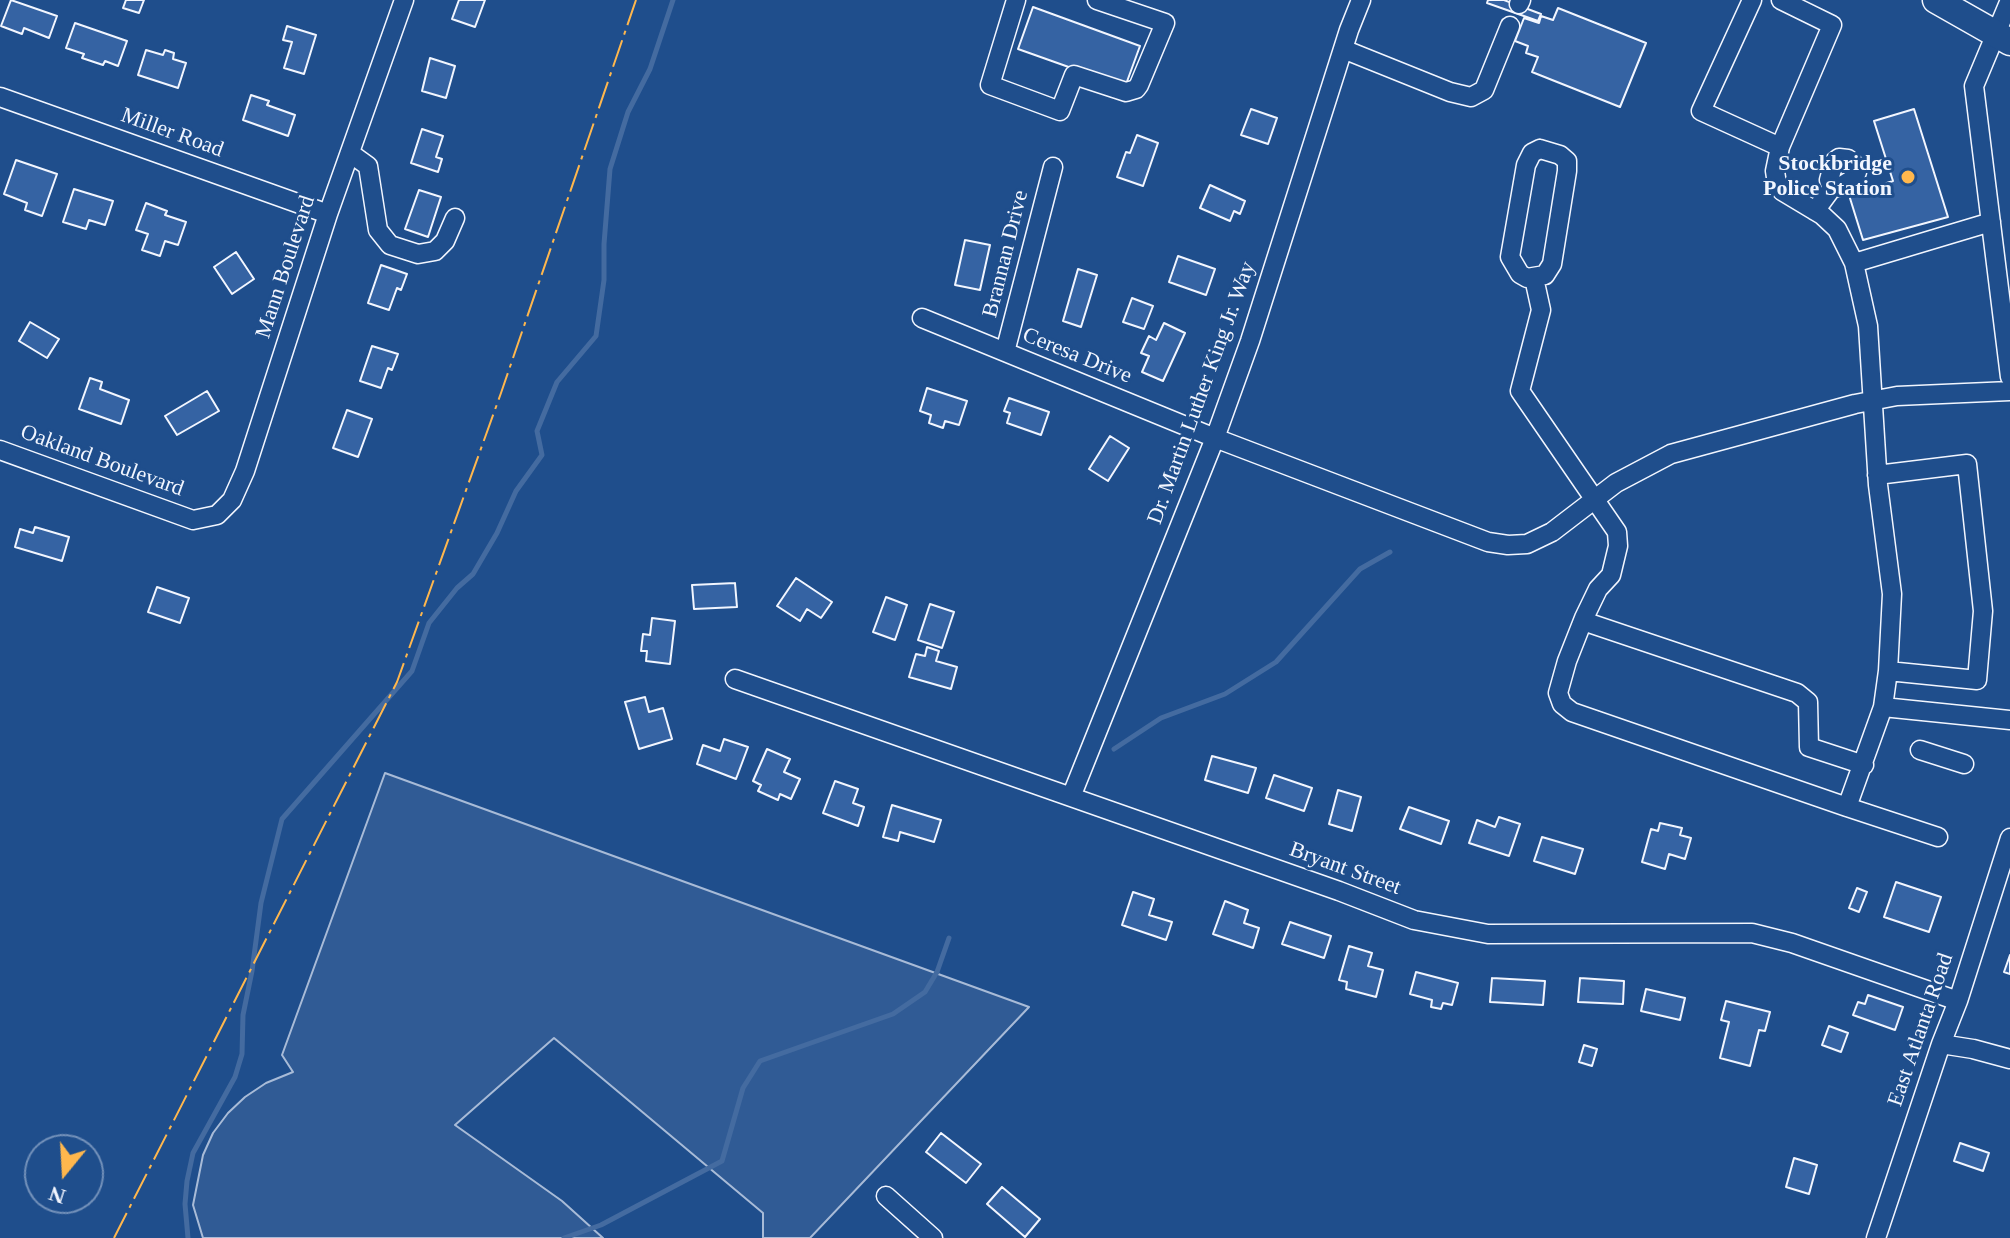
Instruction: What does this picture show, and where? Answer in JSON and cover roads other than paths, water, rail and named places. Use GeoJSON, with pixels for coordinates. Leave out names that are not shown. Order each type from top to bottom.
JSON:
{"type":"FeatureCollection","features":[{"type":"Feature","properties":{"kind":"highway"},"geometry":{"type":"LineString","coordinates":[[1936,0],[2002,38]]}},
{"type":"Feature","properties":{"kind":"street","name":"Mann Boulevard"},"geometry":{"type":"LineString","coordinates":[[188,518],[193,520],[217,515],[232,500],[245,471],[328,214],[404,0]]}},
{"type":"Feature","properties":{"kind":"street"},"geometry":{"type":"LineString","coordinates":[[1016,0],[990,85],[1060,111],[1074,75],[1126,92],[1139,85],[1165,23],[1134,6],[1097,0]]}},
{"type":"Feature","properties":{"kind":"street","name":"Dr. Martin Luther King Jr. Way"},"geometry":{"type":"LineString","coordinates":[[1071,797],[1215,438],[1250,341],[1361,0]]}},
{"type":"Feature","properties":{"kind":"street"},"geometry":{"type":"LineString","coordinates":[[1752,0],[1701,111],[1780,147]]}},
{"type":"Feature","properties":{"kind":"street"},"geometry":{"type":"LineString","coordinates":[[1781,0],[1832,25],[1780,147],[1775,171],[1777,184],[1782,191],[1837,229],[1854,263],[1868,326],[1877,475],[1892,594],[1883,707],[1847,807]]}},
{"type":"Feature","properties":{"kind":"street"},"geometry":{"type":"LineString","coordinates":[[2010,0],[2002,38],[1974,86],[2010,377]]}},
{"type":"Feature","properties":{"kind":"street"},"geometry":{"type":"LineString","coordinates":[[1343,49],[1450,92],[1471,97],[1484,90],[1510,26]]}},
{"type":"Feature","properties":{"kind":"street","name":"Miller Road"},"geometry":{"type":"LineString","coordinates":[[0,97],[328,214]]}},
{"type":"Feature","properties":{"kind":"street"},"geometry":{"type":"LineString","coordinates":[[1540,149],[1560,155],[1567,161],[1567,171],[1552,264],[1545,275],[1534,278],[1520,274],[1510,257],[1526,165],[1532,153],[1540,149]]}},
{"type":"Feature","properties":{"kind":"street"},"geometry":{"type":"LineString","coordinates":[[350,153],[368,166],[378,230],[390,245],[418,254],[435,251],[445,241],[455,218]]}},
{"type":"Feature","properties":{"kind":"street","name":"Brannan Drive"},"geometry":{"type":"LineString","coordinates":[[1005,352],[1053,167]]}},
{"type":"Feature","properties":{"kind":"street"},"geometry":{"type":"LineString","coordinates":[[1815,211],[1832,188]]}},
{"type":"Feature","properties":{"kind":"street"},"geometry":{"type":"LineString","coordinates":[[1854,263],[1991,222]]}},
{"type":"Feature","properties":{"kind":"street"},"geometry":{"type":"LineString","coordinates":[[1534,278],[1541,310],[1520,391],[1617,532],[1618,546],[1611,575],[1598,589],[1567,661],[1558,693],[1562,704],[1572,712],[1938,837]]}},
{"type":"Feature","properties":{"kind":"street","name":"Ceresa Drive"},"geometry":{"type":"LineString","coordinates":[[922,318],[1215,438],[1488,542],[1527,544],[1552,532],[1648,464],[1671,454],[1897,396],[2010,391]]}},
{"type":"Feature","properties":{"kind":"street","name":"Oakland Boulevard"},"geometry":{"type":"LineString","coordinates":[[0,450],[188,518]]}},
{"type":"Feature","properties":{"kind":"street"},"geometry":{"type":"LineString","coordinates":[[1877,475],[1967,464],[1983,611],[1977,680],[1888,671]]}},
{"type":"Feature","properties":{"kind":"street"},"geometry":{"type":"LineString","coordinates":[[1583,621],[1797,693],[1808,702],[1809,747],[1864,765]]}},
{"type":"Feature","properties":{"kind":"street","name":"Bryant Street"},"geometry":{"type":"LineString","coordinates":[[735,679],[1414,920],[1488,934],[1752,933],[1792,943],[1958,1001]]}},
{"type":"Feature","properties":{"kind":"street"},"geometry":{"type":"LineString","coordinates":[[1883,707],[2010,720]]}},
{"type":"Feature","properties":{"kind":"street"},"geometry":{"type":"LineString","coordinates":[[1920,750],[1964,764]]}},
{"type":"Feature","properties":{"kind":"street","name":"East Atlanta Road"},"geometry":{"type":"LineString","coordinates":[[1876,1238],[1958,1001],[2010,838]]}},
{"type":"Feature","properties":{"kind":"street"},"geometry":{"type":"LineString","coordinates":[[1941,1044],[2010,1059]]}},
{"type":"Feature","properties":{"kind":"street"},"geometry":{"type":"LineString","coordinates":[[886,1196],[933,1238]]}},
{"type":"Feature","properties":{"kind":"waterway"},"geometry":{"type":"LineString","coordinates":[[188,1238],[185,1204],[193,1153],[235,1077],[242,1054],[243,1015],[261,903],[282,819],[412,671],[429,623],[457,588],[473,574],[497,533],[516,491],[542,455],[537,431],[557,382],[596,336],[604,280],[610,169],[628,112],[650,69],[673,0]]}},
{"type":"Feature","properties":{"kind":"waterway"},"geometry":{"type":"LineString","coordinates":[[1114,749],[1161,718],[1225,694],[1276,662],[1360,569],[1390,552]]}},
{"type":"Feature","properties":{"kind":"waterway"},"geometry":{"type":"LineString","coordinates":[[564,1238],[601,1225],[722,1161],[743,1088],[760,1061],[893,1014],[925,992],[937,972],[949,938]]}},
{"type":"Feature","properties":{"kind":"place","name":"Stockbridge Police Station"},"geometry":{"type":"Point","coordinates":[1908,177]}}]}
